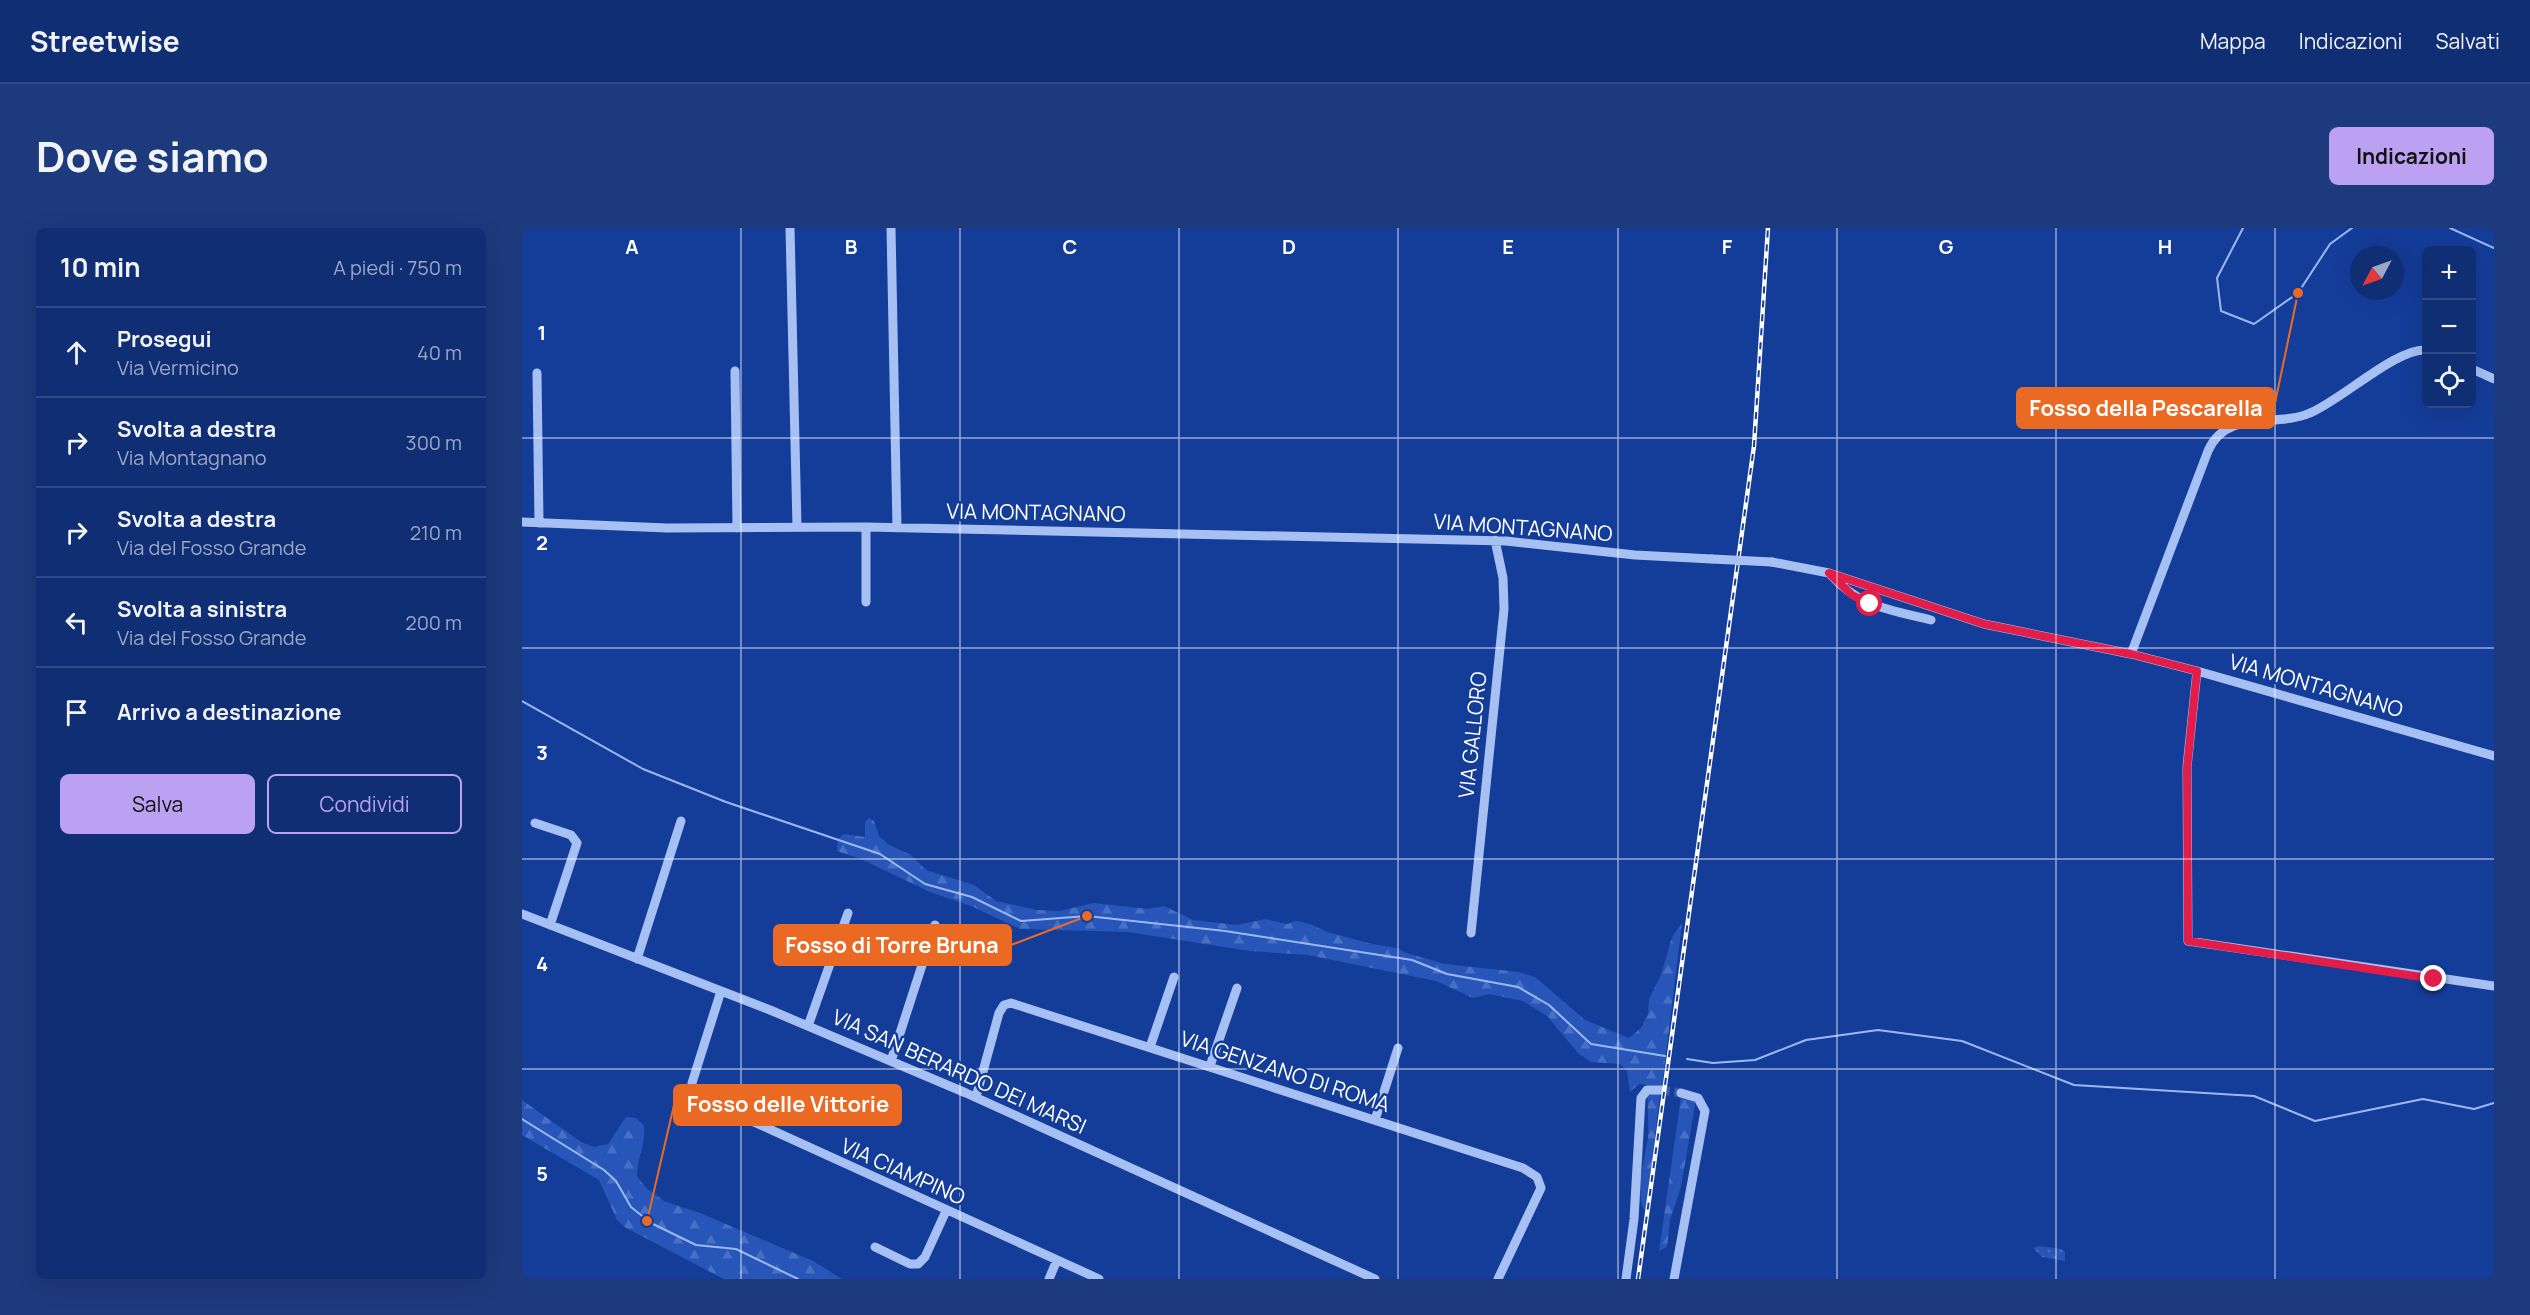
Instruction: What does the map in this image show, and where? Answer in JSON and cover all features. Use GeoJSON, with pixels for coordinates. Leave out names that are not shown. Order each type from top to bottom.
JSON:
{"type":"FeatureCollection","features":[{"type":"Feature","properties":{"kind":"street"},"geometry":{"type":"LineString","coordinates":[[790,228],[797,527]]}},
{"type":"Feature","properties":{"kind":"street"},"geometry":{"type":"LineString","coordinates":[[891,228],[897,528]]}},
{"type":"Feature","properties":{"kind":"street"},"geometry":{"type":"LineString","coordinates":[[2131,654],[2208,451],[2215,438],[2225,430],[2243,422],[2292,418],[2310,414],[2407,353],[2422,351]]}},
{"type":"Feature","properties":{"kind":"street"},"geometry":{"type":"LineString","coordinates":[[735,371],[737,528]]}},
{"type":"Feature","properties":{"kind":"street"},"geometry":{"type":"LineString","coordinates":[[2476,371],[2494,379]]}},
{"type":"Feature","properties":{"kind":"street"},"geometry":{"type":"LineString","coordinates":[[537,372],[539,523]]}},
{"type":"Feature","properties":{"kind":"street","name":"VIA MONTAGNANO"},"geometry":{"type":"LineString","coordinates":[[522,522],[737,528],[866,527],[1494,540],[1635,555],[1772,562],[1829,573],[1984,624],[2131,654],[2197,671],[2494,756]]}},
{"type":"Feature","properties":{"kind":"street"},"geometry":{"type":"LineString","coordinates":[[866,527],[866,602]]}},
{"type":"Feature","properties":{"kind":"street","name":"VIA GALLORO"},"geometry":{"type":"LineString","coordinates":[[1470,933],[1504,609],[1504,583],[1494,540]]}},
{"type":"Feature","properties":{"kind":"street"},"geometry":{"type":"LineString","coordinates":[[1829,573],[1848,592],[1865,602],[1931,620]]}},
{"type":"Feature","properties":{"kind":"street"},"geometry":{"type":"LineString","coordinates":[[2197,671],[2187,768],[2185,941],[2494,986]]}},
{"type":"Feature","properties":{"kind":"street"},"geometry":{"type":"LineString","coordinates":[[637,959],[681,821]]}},
{"type":"Feature","properties":{"kind":"street"},"geometry":{"type":"LineString","coordinates":[[535,823],[571,835],[577,843],[550,925]]}},
{"type":"Feature","properties":{"kind":"street"},"geometry":{"type":"LineString","coordinates":[[808,1026],[848,913]]}},
{"type":"Feature","properties":{"kind":"street","name":"VIA SAN BERARDO DEI MARSI"},"geometry":{"type":"LineString","coordinates":[[522,914],[721,991],[891,1061],[1375,1279]]}},
{"type":"Feature","properties":{"kind":"street"},"geometry":{"type":"LineString","coordinates":[[891,1061],[935,925]]}},
{"type":"Feature","properties":{"kind":"street"},"geometry":{"type":"LineString","coordinates":[[1150,1047],[1174,977]]}},
{"type":"Feature","properties":{"kind":"street"},"geometry":{"type":"LineString","coordinates":[[1210,1066],[1237,988]]}},
{"type":"Feature","properties":{"kind":"street","name":"VIA CIAMPINO"},"geometry":{"type":"LineString","coordinates":[[721,991],[692,1080],[692,1089],[696,1095],[946,1211],[1100,1279]]}},
{"type":"Feature","properties":{"kind":"street","name":"VIA GENZANO DI ROMA"},"geometry":{"type":"LineString","coordinates":[[975,1097],[998,1017],[1002,1007],[1007,1003],[1210,1066],[1523,1168],[1539,1179],[1540,1191],[1498,1279]]}},
{"type":"Feature","properties":{"kind":"street"},"geometry":{"type":"LineString","coordinates":[[1375,1120],[1398,1048]]}},
{"type":"Feature","properties":{"kind":"street"},"geometry":{"type":"LineString","coordinates":[[1626,1279],[1634,1219],[1640,1100],[1647,1090],[1661,1090]]}},
{"type":"Feature","properties":{"kind":"street"},"geometry":{"type":"LineString","coordinates":[[1674,1279],[1705,1111],[1698,1098],[1681,1093]]}},
{"type":"Feature","properties":{"kind":"street"},"geometry":{"type":"LineString","coordinates":[[875,1247],[910,1264],[918,1264],[925,1257],[946,1211]]}},
{"type":"Feature","properties":{"kind":"street"},"geometry":{"type":"LineString","coordinates":[[1049,1279],[1058,1260]]}},
{"type":"Feature","properties":{"kind":"green space"},"geometry":{"type":"Polygon","coordinates":[[[869,818],[874,821],[879,836],[889,845],[911,855],[926,870],[974,885],[996,901],[1037,910],[1060,911],[1093,903],[1148,909],[1164,906],[1193,920],[1237,925],[1265,919],[1287,924],[1296,921],[1310,924],[1327,932],[1397,948],[1406,953],[1445,964],[1519,972],[1535,977],[1585,1020],[1629,1038],[1641,1028],[1648,1014],[1649,999],[1661,975],[1672,937],[1682,923],[1662,1086],[1639,1084],[1630,1092],[1627,1071],[1620,1064],[1591,1062],[1578,1053],[1547,1016],[1523,1001],[1489,994],[1473,998],[1436,981],[1308,955],[1250,951],[1128,932],[1020,929],[971,906],[930,892],[861,859],[837,851],[838,839],[844,834],[865,837],[865,822],[869,818]]]}},
{"type":"Feature","properties":{"kind":"green space"},"geometry":{"type":"Polygon","coordinates":[[[1648,1094],[1660,1094],[1646,1212],[1641,1198],[1641,1188],[1648,1138],[1648,1094]]]}},
{"type":"Feature","properties":{"kind":"green space"},"geometry":{"type":"Polygon","coordinates":[[[1681,1097],[1695,1101],[1695,1105],[1681,1187],[1670,1220],[1667,1247],[1659,1251],[1681,1097]]]}},
{"type":"Feature","properties":{"kind":"green space"},"geometry":{"type":"Polygon","coordinates":[[[522,1100],[581,1142],[594,1147],[608,1144],[626,1117],[636,1118],[644,1126],[637,1176],[646,1188],[664,1201],[700,1213],[813,1261],[842,1279],[724,1279],[626,1228],[617,1220],[599,1180],[522,1135],[522,1100]]]}},
{"type":"Feature","properties":{"kind":"green space"},"geometry":{"type":"Polygon","coordinates":[[[2039,1246],[2062,1249],[2065,1252],[2065,1261],[2042,1257],[2033,1248],[2039,1246]]]}},
{"type":"Feature","properties":{"kind":"waterway"},"geometry":{"type":"LineString","coordinates":[[2243,228],[2217,278],[2221,311],[2254,324],[2298,293],[2330,244],[2352,228]]}},
{"type":"Feature","properties":{"kind":"waterway"},"geometry":{"type":"LineString","coordinates":[[2450,228],[2494,248]]}},
{"type":"Feature","properties":{"kind":"waterway"},"geometry":{"type":"LineString","coordinates":[[522,701],[643,769],[726,802],[880,854],[925,884],[972,897],[1021,921],[1087,916],[1225,931],[1412,960],[1447,974],[1518,987],[1549,1005],[1591,1044],[1665,1056]]}},
{"type":"Feature","properties":{"kind":"waterway"},"geometry":{"type":"LineString","coordinates":[[1687,1059],[1713,1063],[1755,1060],[1806,1040],[1878,1030],[1962,1041],[2074,1085],[2254,1096],[2315,1121],[2423,1099],[2474,1109],[2494,1103]]}},
{"type":"Feature","properties":{"kind":"waterway"},"geometry":{"type":"LineString","coordinates":[[522,1119],[604,1170],[616,1181],[631,1207],[651,1223],[696,1245],[736,1249],[798,1279]]}},
{"type":"Feature","properties":{"kind":"tunnel"},"geometry":{"type":"LineString","coordinates":[[1661,1090],[1681,1093]]}},
{"type":"Feature","properties":{"kind":"railway"},"geometry":{"type":"LineString","coordinates":[[1638,1279],[1754,446],[1768,228]]}},
{"type":"Feature","properties":{"kind":"place","name":"Fosso della Pescarella"},"geometry":{"type":"Point","coordinates":[2298,293]}},
{"type":"Feature","properties":{"kind":"place","name":"Fosso di Torre Bruna"},"geometry":{"type":"Point","coordinates":[1087,916]}},
{"type":"Feature","properties":{"kind":"place","name":"Fosso delle Vittorie"},"geometry":{"type":"Point","coordinates":[647,1221]}},
{"type":"Feature","properties":{"kind":"route"},"geometry":{"type":"LineString","coordinates":[[1870,604],[1852,595],[1829,573],[1984,624],[2131,654],[2197,671],[2189,733],[2186,785],[2188,941],[2434,979]]}}]}
